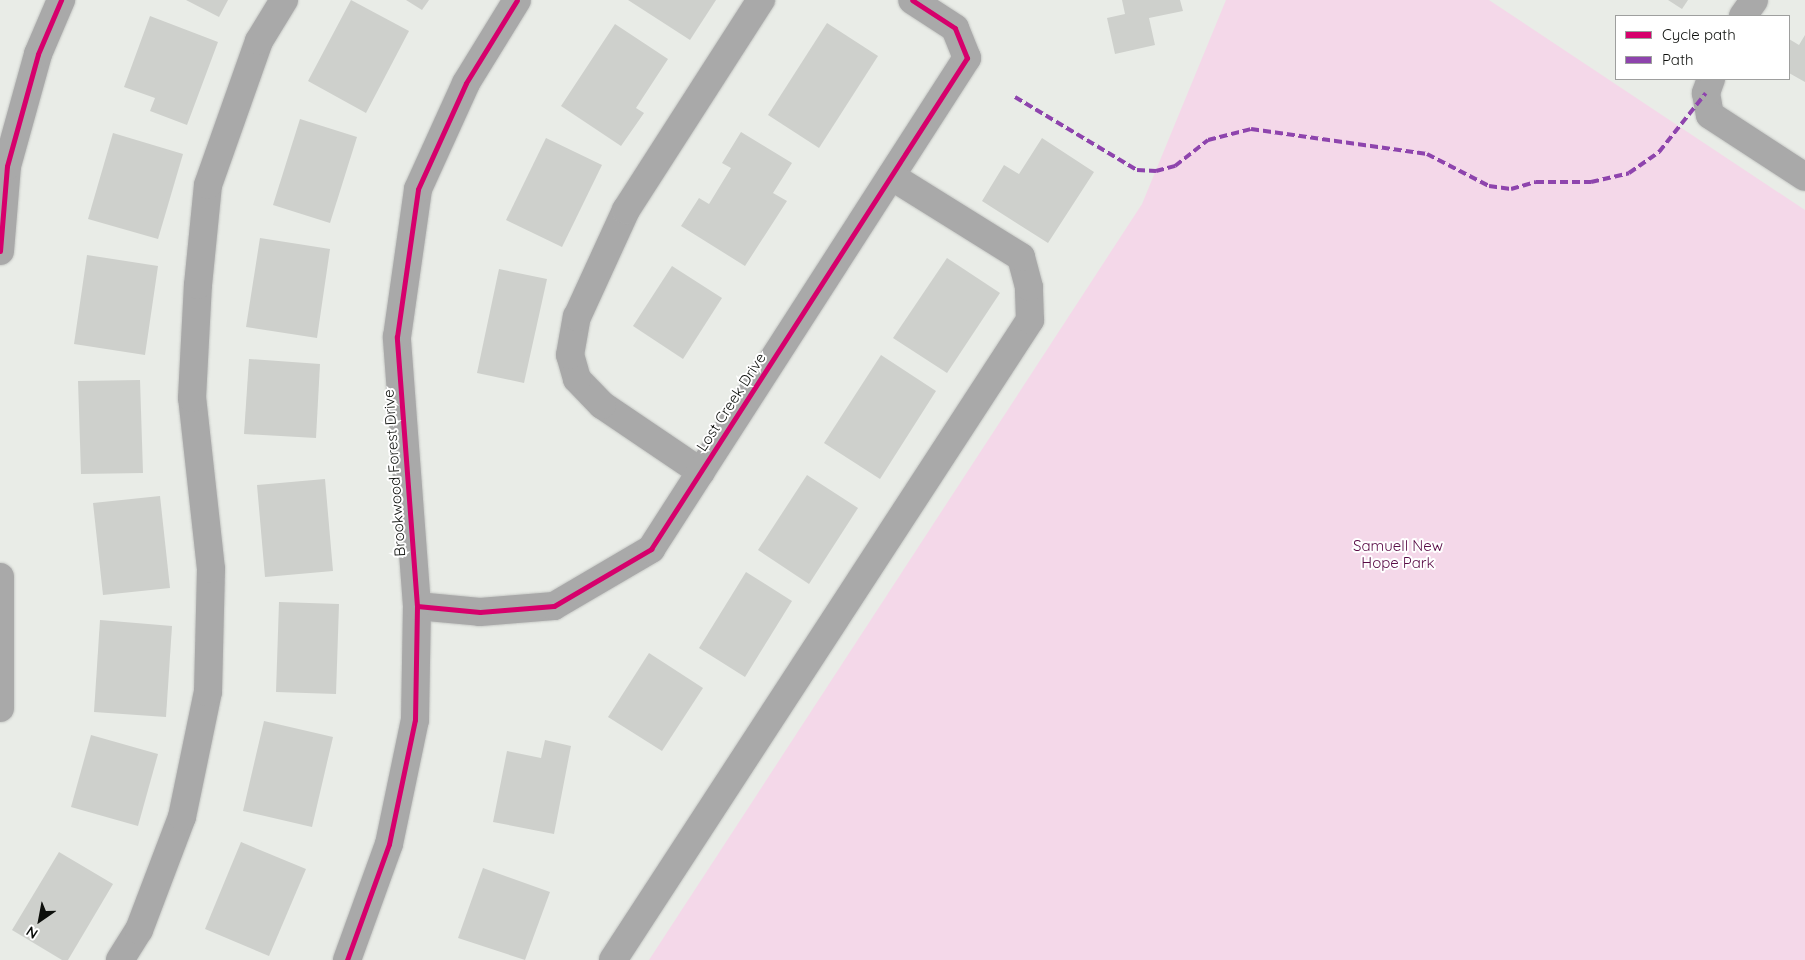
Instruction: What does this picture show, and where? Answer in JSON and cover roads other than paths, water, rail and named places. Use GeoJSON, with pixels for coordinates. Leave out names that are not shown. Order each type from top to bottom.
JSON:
{"type":"FeatureCollection","features":[{"type":"Feature","properties":{"kind":"street"},"geometry":{"type":"LineString","coordinates":[[0,251],[7,166],[38,54],[61,0]]}},
{"type":"Feature","properties":{"kind":"street"},"geometry":{"type":"LineString","coordinates":[[120,960],[138,930],[182,817],[208,692],[211,569],[192,398],[198,285],[208,184],[259,41],[284,0]]}},
{"type":"Feature","properties":{"kind":"street","name":"Brookwood Forest Drive"},"geometry":{"type":"LineString","coordinates":[[347,960],[389,844],[415,720],[417,606],[396,337],[418,189],[466,83],[517,0]]}},
{"type":"Feature","properties":{"kind":"street"},"geometry":{"type":"LineString","coordinates":[[701,472],[602,406],[577,379],[570,355],[577,317],[626,210],[761,0]]}},
{"type":"Feature","properties":{"kind":"street","name":"Lost Creek Drive"},"geometry":{"type":"LineString","coordinates":[[417,606],[480,612],[554,606],[651,549],[967,58],[955,28],[912,0]]}},
{"type":"Feature","properties":{"kind":"street"},"geometry":{"type":"LineString","coordinates":[[1744,15],[1754,0]]}},
{"type":"Feature","properties":{"kind":"street"},"geometry":{"type":"LineString","coordinates":[[1711,80],[1706,93],[1710,116],[1805,177]]}},
{"type":"Feature","properties":{"kind":"street"},"geometry":{"type":"LineString","coordinates":[[613,960],[1030,320],[1029,287],[1021,257],[891,176]]}},
{"type":"Feature","properties":{"kind":"street"},"geometry":{"type":"LineString","coordinates":[[0,578],[0,708]]}},
{"type":"Feature","properties":{"kind":"park label","name":"Samuell New Hope Park"},"geometry":{"type":"Point","coordinates":[1398,554]}}]}
